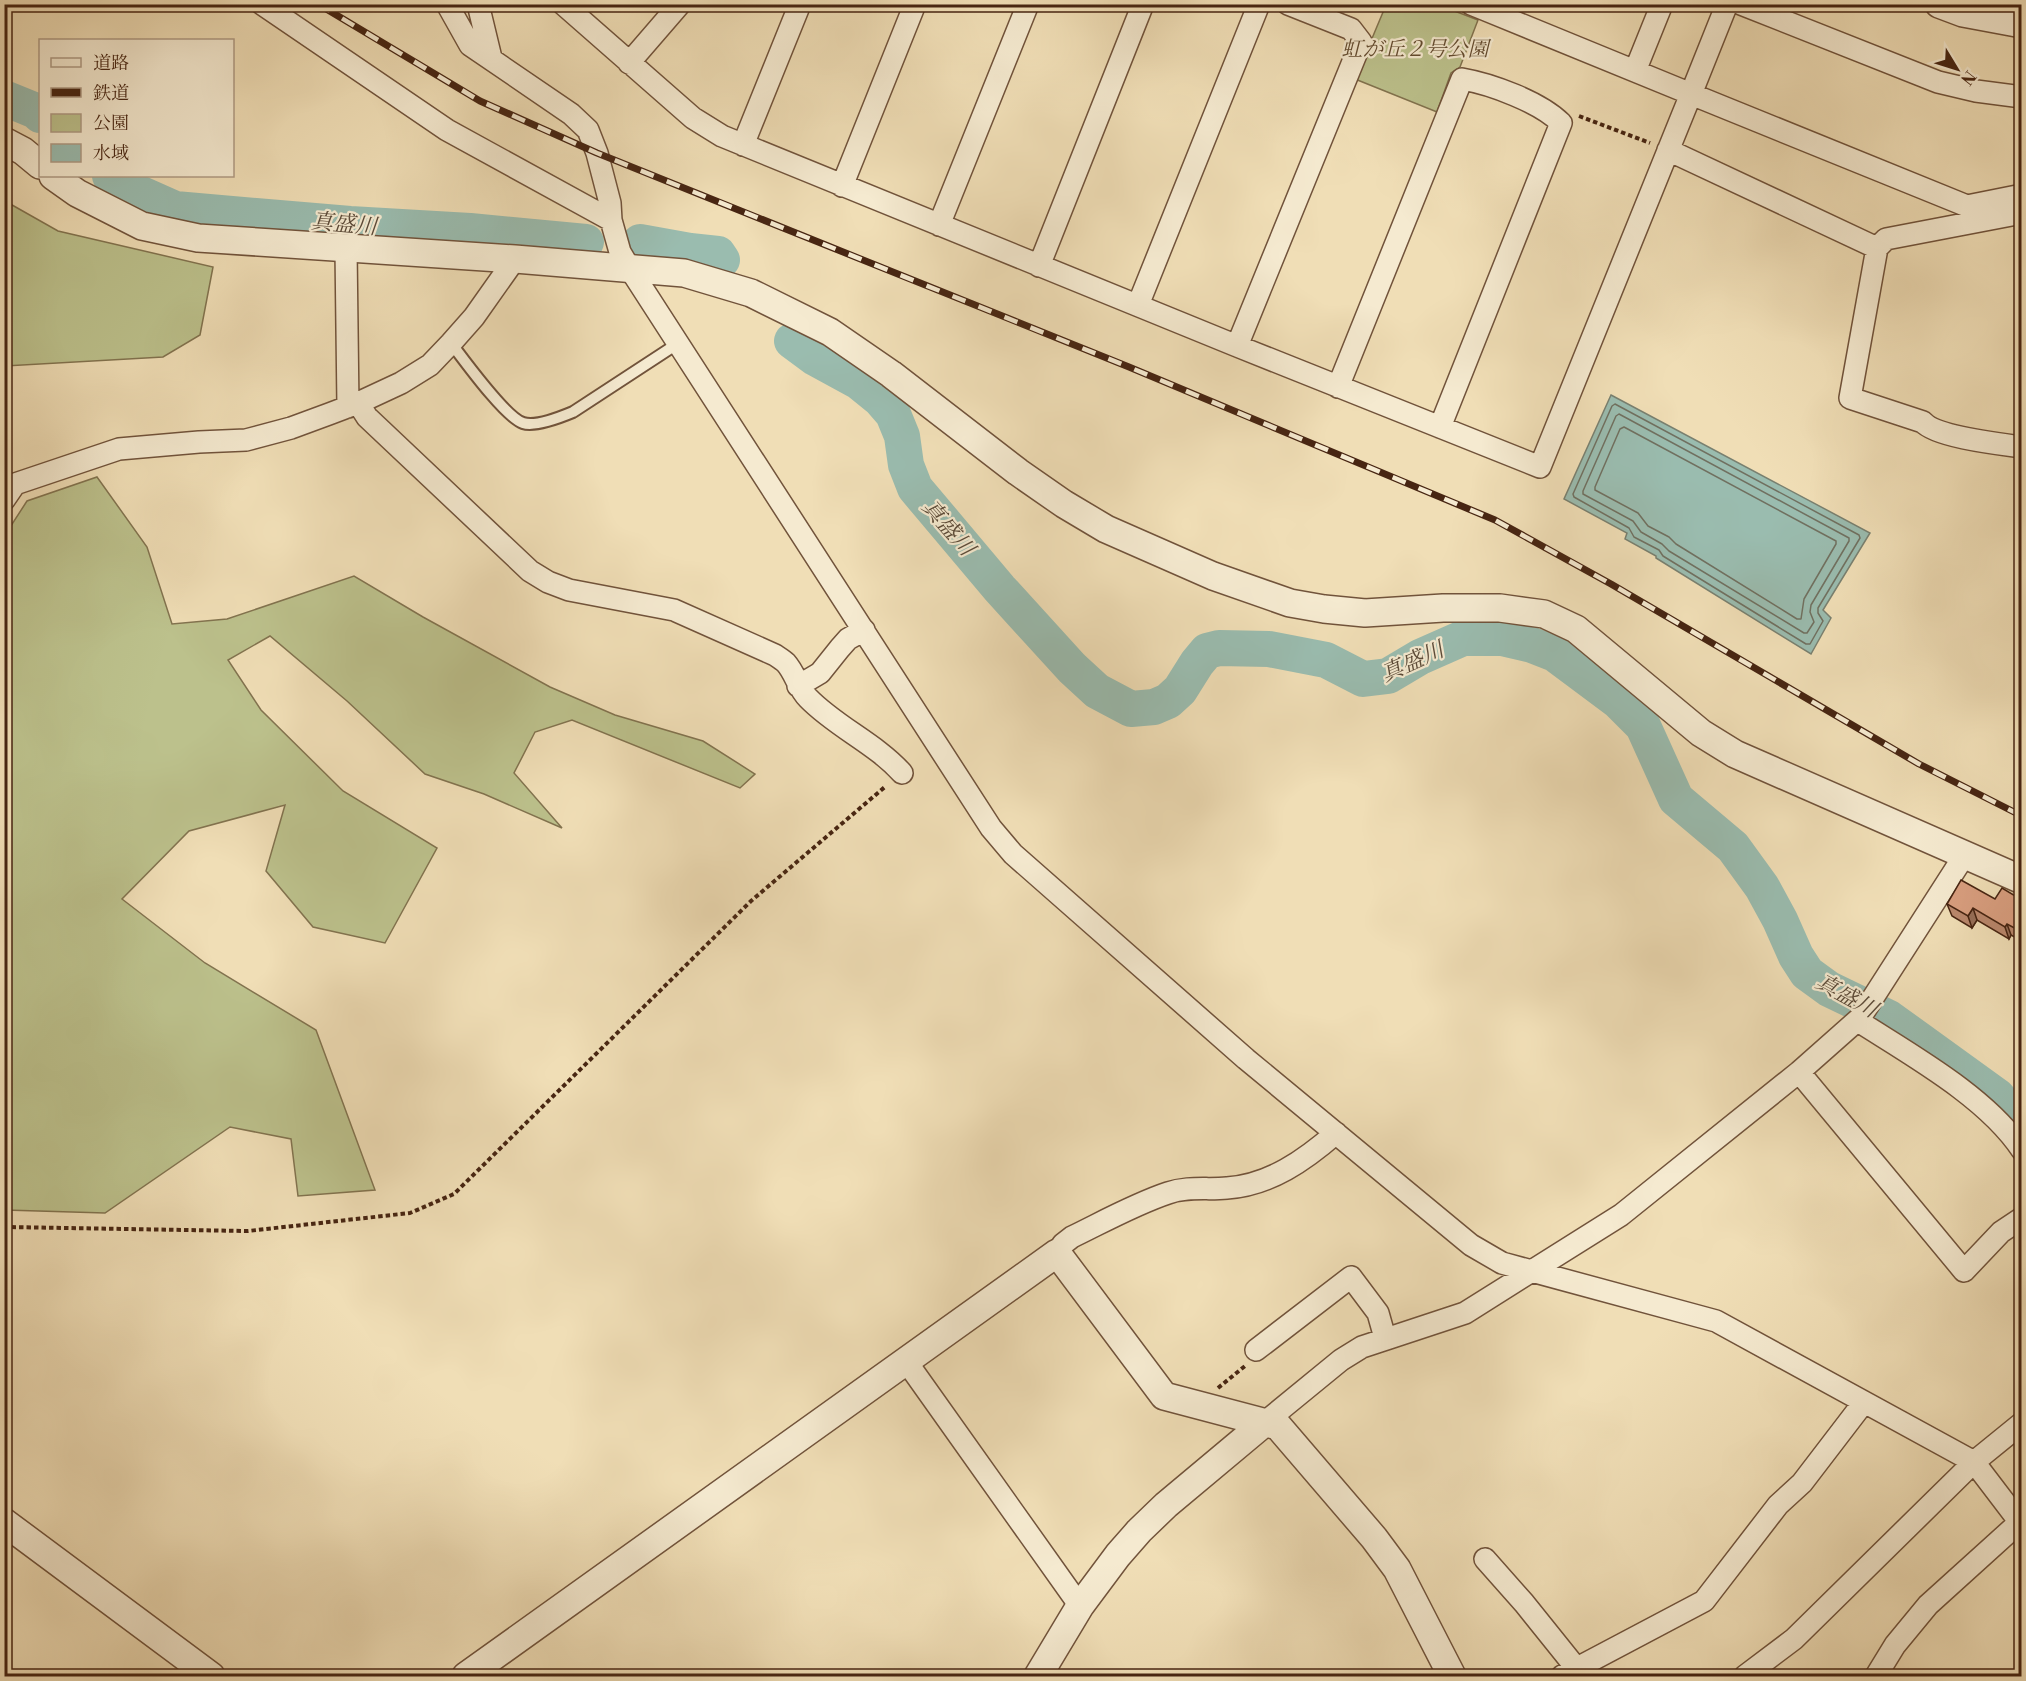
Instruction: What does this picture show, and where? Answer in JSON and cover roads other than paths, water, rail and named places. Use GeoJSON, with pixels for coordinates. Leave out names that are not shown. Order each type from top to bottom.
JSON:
{"type":"FeatureCollection","features":[{"type":"Feature","properties":{"kind":"street"},"geometry":{"type":"LineString","coordinates":[[262,4],[447,130],[611,220]]}},
{"type":"Feature","properties":{"kind":"street"},"geometry":{"type":"LineString","coordinates":[[447,4],[470,45],[571,114],[588,130],[597,153],[620,252],[677,344],[991,828],[1013,854],[1246,1059],[1472,1245],[1502,1263],[1716,1321],[1974,1462],[2021,1522],[1928,1605],[1895,1646],[1876,1677]]}},
{"type":"Feature","properties":{"kind":"street"},"geometry":{"type":"LineString","coordinates":[[478,4],[491,58]]}},
{"type":"Feature","properties":{"kind":"street"},"geometry":{"type":"LineString","coordinates":[[563,4],[705,127],[842,186],[1540,467],[1727,4]]}},
{"type":"Feature","properties":{"kind":"street"},"geometry":{"type":"LineString","coordinates":[[629,63],[680,4]]}},
{"type":"Feature","properties":{"kind":"street"},"geometry":{"type":"LineString","coordinates":[[743,145],[800,4]]}},
{"type":"Feature","properties":{"kind":"street"},"geometry":{"type":"LineString","coordinates":[[842,186],[915,4]]}},
{"type":"Feature","properties":{"kind":"street"},"geometry":{"type":"LineString","coordinates":[[939,225],[1028,4]]}},
{"type":"Feature","properties":{"kind":"street"},"geometry":{"type":"LineString","coordinates":[[1039,266],[1143,4]]}},
{"type":"Feature","properties":{"kind":"street"},"geometry":{"type":"LineString","coordinates":[[1138,304],[1258,4]]}},
{"type":"Feature","properties":{"kind":"street"},"geometry":{"type":"LineString","coordinates":[[1237,346],[1361,42],[1351,30],[1288,4]]}},
{"type":"Feature","properties":{"kind":"street"},"geometry":{"type":"LineString","coordinates":[[1471,4],[1967,206],[2022,195]]}},
{"type":"Feature","properties":{"kind":"street"},"geometry":{"type":"LineString","coordinates":[[1635,71],[1662,4]]}},
{"type":"Feature","properties":{"kind":"street"},"geometry":{"type":"LineString","coordinates":[[1741,4],[1938,82],[1976,91],[2022,97]]}},
{"type":"Feature","properties":{"kind":"street"},"geometry":{"type":"LineString","coordinates":[[1939,4],[1963,13],[2022,24]]}},
{"type":"Feature","properties":{"kind":"street"},"geometry":{"type":"LineString","coordinates":[[1338,387],[1462,79],[1482,82],[1549,111],[1561,123],[1440,427]]}},
{"type":"Feature","properties":{"kind":"street"},"geometry":{"type":"LineString","coordinates":[[4,141],[23,151],[39,164]]}},
{"type":"Feature","properties":{"kind":"street"},"geometry":{"type":"LineString","coordinates":[[1668,150],[1877,248]]}},
{"type":"Feature","properties":{"kind":"street"},"geometry":{"type":"LineString","coordinates":[[54,177],[77,193],[142,226],[198,238],[515,259],[684,273],[751,292],[820,326],[891,374],[1018,472],[1064,504],[1106,529],[1213,576],[1290,603],[1365,613],[1443,608],[1500,608],[1533,612],[1560,620],[1595,644],[1720,746],[2022,880]]}},
{"type":"Feature","properties":{"kind":"street"},"geometry":{"type":"LineString","coordinates":[[2022,213],[1886,239],[1877,248],[1851,398],[1923,422],[1927,427],[1952,435],[2022,447]]}},
{"type":"Feature","properties":{"kind":"street"},"geometry":{"type":"LineString","coordinates":[[346,249],[353,405],[530,571],[548,582],[569,590],[675,610],[775,655],[786,663],[798,686],[808,698],[889,759],[902,773]]}},
{"type":"Feature","properties":{"kind":"street"},"geometry":{"type":"LineString","coordinates":[[4,500],[15,484],[119,449],[199,441],[246,440],[291,428],[353,405],[416,375],[430,365],[474,317],[515,259]]}},
{"type":"Feature","properties":{"kind":"street"},"geometry":{"type":"LineString","coordinates":[[798,686],[820,673],[848,639],[864,630]]}},
{"type":"Feature","properties":{"kind":"street"},"geometry":{"type":"LineString","coordinates":[[1038,1677],[1080,1606],[1118,1555],[1146,1524],[1341,1360],[1362,1347],[1385,1338],[1465,1313],[1621,1215],[1799,1072],[1859,1019],[1875,998],[1964,856]]}},
{"type":"Feature","properties":{"kind":"street"},"geometry":{"type":"LineString","coordinates":[[1859,1019],[1960,1090],[1999,1122],[2022,1150]]}},
{"type":"Feature","properties":{"kind":"street"},"geometry":{"type":"LineString","coordinates":[[1799,1072],[1964,1271],[2001,1232],[2022,1218]]}},
{"type":"Feature","properties":{"kind":"street"},"geometry":{"type":"LineString","coordinates":[[466,1677],[1057,1253],[1072,1237],[1168,1193],[1189,1188],[1240,1187],[1276,1174],[1310,1156],[1336,1133]]}},
{"type":"Feature","properties":{"kind":"street"},"geometry":{"type":"LineString","coordinates":[[1057,1253],[1164,1396],[1278,1426],[1374,1538],[1397,1569],[1452,1677]]}},
{"type":"Feature","properties":{"kind":"street"},"geometry":{"type":"LineString","coordinates":[[1256,1350],[1352,1277],[1378,1313],[1385,1338]]}},
{"type":"Feature","properties":{"kind":"street"},"geometry":{"type":"LineString","coordinates":[[906,1361],[1080,1606]]}},
{"type":"Feature","properties":{"kind":"street"},"geometry":{"type":"LineString","coordinates":[[1485,1558],[1524,1603],[1569,1673],[1704,1600],[1778,1505],[1802,1483],[1864,1402]]}},
{"type":"Feature","properties":{"kind":"street"},"geometry":{"type":"LineString","coordinates":[[1746,1676],[1794,1639],[1974,1462],[2022,1422]]}},
{"type":"Feature","properties":{"kind":"street"},"geometry":{"type":"LineString","coordinates":[[5,1525],[211,1677]]}},
{"type":"Feature","properties":{"kind":"lane"},"geometry":{"type":"LineString","coordinates":[[451,343],[507,411],[523,423],[532,424],[573,412],[677,344]]}},
{"type":"Feature","properties":{"kind":"water"},"geometry":{"type":"Polygon","coordinates":[[[1611,395],[1870,533],[1823,610],[1831,618],[1811,654],[1656,556],[1625,539],[1627,533],[1564,499],[1611,395]]]}},
{"type":"Feature","properties":{"kind":"waterway","name":"真盛川"},"geometry":{"type":"LineString","coordinates":[[4,98],[39,114]]}},
{"type":"Feature","properties":{"kind":"waterway","name":"真盛川"},"geometry":{"type":"LineString","coordinates":[[111,177],[121,185],[175,209],[586,242]]}},
{"type":"Feature","properties":{"kind":"waterway","name":"真盛川"},"geometry":{"type":"LineString","coordinates":[[640,242],[718,254],[722,260]]}},
{"type":"Feature","properties":{"kind":"waterway","name":"真盛川"},"geometry":{"type":"LineString","coordinates":[[792,341],[815,358],[859,382],[880,399],[893,414],[902,436],[906,465],[915,488],[1000,589],[1072,668],[1097,691],[1131,709],[1154,707],[1168,701],[1180,690],[1207,651],[1219,648],[1269,649],[1326,660],[1363,679],[1388,676],[1420,657],[1463,638],[1502,638],[1532,645],[1555,654],[1618,701],[1643,726],[1676,799],[1733,847],[1762,887],[1796,956],[1807,973],[1829,989],[1889,1018],[1997,1096],[2022,1125]]}},
{"type":"Feature","properties":{"kind":"railway"},"geometry":{"type":"LineString","coordinates":[[318,4],[480,101],[597,153],[1129,367],[1495,520],[1611,584],[1919,764],[2022,816]]}},
{"type":"Feature","properties":{"kind":"park label","name":"虹が丘２号公園"},"geometry":{"type":"Point","coordinates":[1415,49]}}]}
